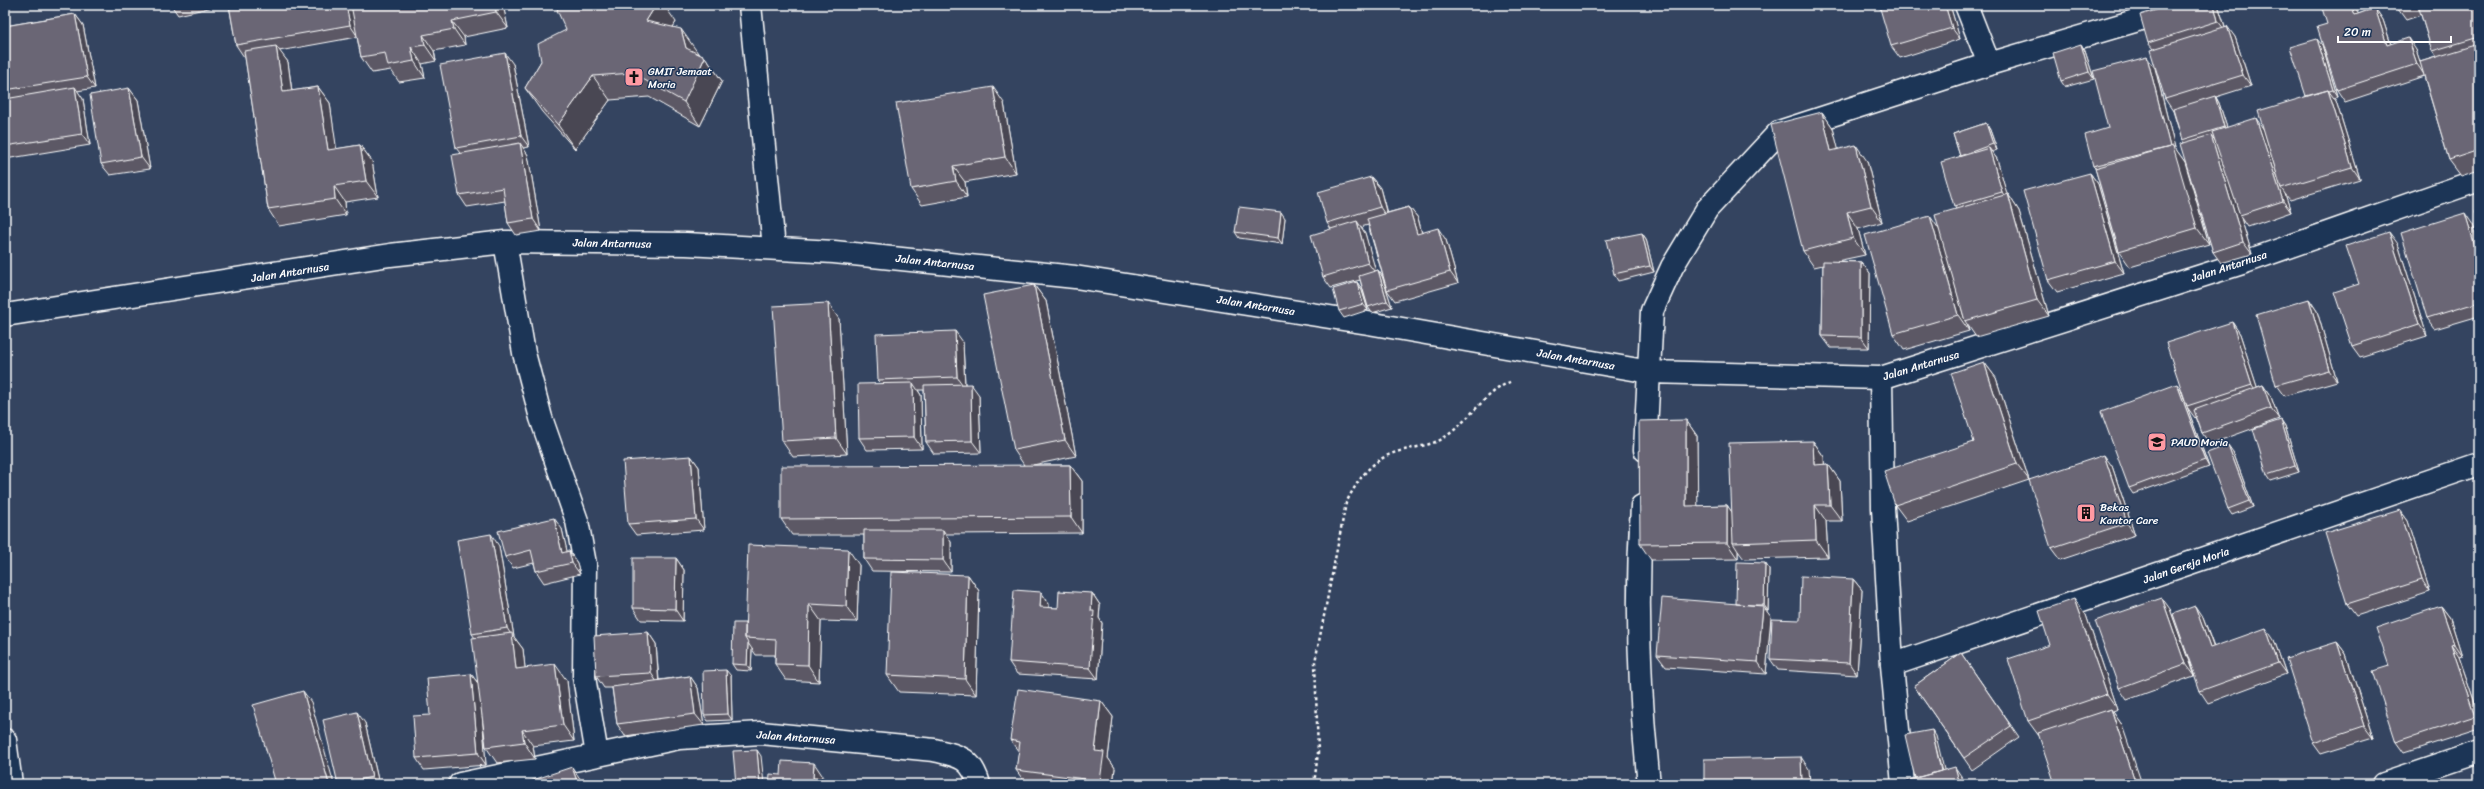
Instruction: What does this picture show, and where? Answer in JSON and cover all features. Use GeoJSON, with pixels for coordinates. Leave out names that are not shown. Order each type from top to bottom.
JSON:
{"type":"FeatureCollection","features":[{"type":"Feature","properties":{"kind":"street"},"geometry":{"type":"LineString","coordinates":[[750,5],[774,248]]}},
{"type":"Feature","properties":{"kind":"street"},"geometry":{"type":"LineString","coordinates":[[1966,5],[1989,64]]}},
{"type":"Feature","properties":{"kind":"street"},"geometry":{"type":"LineString","coordinates":[[1649,784],[1644,734],[1639,552],[1650,372],[1652,311],[1672,267],[1707,209],[1779,132],[1989,64],[2189,5]]}},
{"type":"Feature","properties":{"kind":"street","name":"Jalan Antarnusa"},"geometry":{"type":"LineString","coordinates":[[5,315],[390,255],[505,242],[686,244],[834,252],[1075,277],[1368,323],[1650,372],[1881,378],[2242,263],[2479,180]]}},
{"type":"Feature","properties":{"kind":"street"},"geometry":{"type":"LineString","coordinates":[[460,784],[597,755],[584,676],[585,564],[577,521],[541,418],[524,353],[505,242]]}},
{"type":"Feature","properties":{"kind":"street"},"geometry":{"type":"LineString","coordinates":[[1881,378],[1883,508],[1892,666],[1903,784]]}},
{"type":"Feature","properties":{"kind":"street","name":"Jalan Gereja Moria"},"geometry":{"type":"LineString","coordinates":[[1892,666],[2479,464]]}},
{"type":"Feature","properties":{"kind":"street","name":"Jalan Antarnusa"},"geometry":{"type":"LineString","coordinates":[[597,755],[679,738],[760,733],[934,750],[958,756],[972,764],[979,784]]}},
{"type":"Feature","properties":{"kind":"street"},"geometry":{"type":"LineString","coordinates":[[5,740],[11,784]]}},
{"type":"Feature","properties":{"kind":"street"},"geometry":{"type":"LineString","coordinates":[[2384,784],[2420,779],[2479,752]]}},
{"type":"Feature","properties":{"kind":"path"},"geometry":{"type":"LineString","coordinates":[[1314,784],[1318,752],[1315,662],[1346,503],[1358,479],[1373,464],[1393,452],[1441,439],[1460,426],[1494,392],[1518,379]]}},
{"type":"Feature","properties":{"kind":"building"},"geometry":{"type":"Polygon","coordinates":[[[229,5],[346,5],[350,25],[236,45],[229,5]]]}},
{"type":"Feature","properties":{"kind":"building"},"geometry":{"type":"Polygon","coordinates":[[[351,5],[495,5],[496,12],[452,21],[454,29],[423,35],[425,45],[411,47],[414,61],[388,66],[385,53],[361,57],[351,5]]]}},
{"type":"Feature","properties":{"kind":"building","name":"GMIT Jemaat Moria"},"geometry":{"type":"Polygon","coordinates":[[[560,5],[656,5],[646,21],[681,29],[686,48],[705,57],[684,102],[632,73],[593,76],[558,125],[525,88],[541,61],[538,44],[566,30],[557,10],[560,5]]]}},
{"type":"Feature","properties":{"kind":"building"},"geometry":{"type":"Polygon","coordinates":[[[1879,5],[1945,5],[1952,28],[1891,46],[1879,5]]]}},
{"type":"Feature","properties":{"kind":"building"},"geometry":{"type":"Polygon","coordinates":[[[2172,5],[2214,5],[2218,21],[2148,43],[2140,15],[2172,5]]]}},
{"type":"Feature","properties":{"kind":"building"},"geometry":{"type":"Polygon","coordinates":[[[2321,5],[2351,5],[2355,15],[2375,8],[2387,45],[2408,38],[2417,64],[2337,90],[2317,27],[2327,24],[2321,5]]]}},
{"type":"Feature","properties":{"kind":"building"},"geometry":{"type":"Polygon","coordinates":[[[2418,5],[2479,5],[2479,37],[2432,51],[2418,5]]]}},
{"type":"Feature","properties":{"kind":"building"},"geometry":{"type":"Polygon","coordinates":[[[75,14],[87,77],[5,90],[5,26],[75,14]]]}},
{"type":"Feature","properties":{"kind":"building"},"geometry":{"type":"Polygon","coordinates":[[[2227,26],[2243,75],[2165,99],[2150,50],[2227,26]]]}},
{"type":"Feature","properties":{"kind":"building"},"geometry":{"type":"Polygon","coordinates":[[[2317,39],[2333,90],[2306,96],[2290,47],[2317,39]]]}},
{"type":"Feature","properties":{"kind":"building"},"geometry":{"type":"Polygon","coordinates":[[[2081,44],[2089,72],[2061,81],[2053,53],[2081,44]]]}},
{"type":"Feature","properties":{"kind":"building"},"geometry":{"type":"Polygon","coordinates":[[[2479,44],[2479,150],[2449,160],[2420,62],[2479,44]]]}},
{"type":"Feature","properties":{"kind":"building"},"geometry":{"type":"Polygon","coordinates":[[[276,46],[283,92],[318,87],[328,150],[360,145],[366,181],[334,186],[335,199],[268,209],[244,51],[276,46]]]}},
{"type":"Feature","properties":{"kind":"building"},"geometry":{"type":"Polygon","coordinates":[[[505,53],[521,136],[456,148],[440,65],[505,53]]]}},
{"type":"Feature","properties":{"kind":"building"},"geometry":{"type":"Polygon","coordinates":[[[2147,57],[2170,147],[2093,166],[2085,135],[2108,128],[2093,71],[2147,57]]]}},
{"type":"Feature","properties":{"kind":"building"},"geometry":{"type":"Polygon","coordinates":[[[75,87],[82,134],[5,146],[5,99],[75,87]]]}},
{"type":"Feature","properties":{"kind":"building"},"geometry":{"type":"Polygon","coordinates":[[[993,87],[1005,157],[953,166],[956,181],[911,189],[896,103],[993,87]]]}},
{"type":"Feature","properties":{"kind":"building"},"geometry":{"type":"Polygon","coordinates":[[[129,88],[141,157],[101,164],[90,95],[129,88]]]}},
{"type":"Feature","properties":{"kind":"building"},"geometry":{"type":"Polygon","coordinates":[[[2328,90],[2352,167],[2281,188],[2258,111],[2328,90]]]}},
{"type":"Feature","properties":{"kind":"building"},"geometry":{"type":"Polygon","coordinates":[[[2215,96],[2224,127],[2182,140],[2173,109],[2215,96]]]}},
{"type":"Feature","properties":{"kind":"building"},"geometry":{"type":"Polygon","coordinates":[[[1822,112],[1831,151],[1856,145],[1871,206],[1847,212],[1853,238],[1803,251],[1771,125],[1822,112]]]}},
{"type":"Feature","properties":{"kind":"building"},"geometry":{"type":"Polygon","coordinates":[[[2256,118],[2283,201],[2240,215],[2212,132],[2256,118]]]}},
{"type":"Feature","properties":{"kind":"building"},"geometry":{"type":"Polygon","coordinates":[[[1986,123],[1993,144],[1960,156],[1953,134],[1986,123]]]}},
{"type":"Feature","properties":{"kind":"building"},"geometry":{"type":"Polygon","coordinates":[[[2211,135],[2243,242],[2213,252],[2180,144],[2211,135]]]}},
{"type":"Feature","properties":{"kind":"building"},"geometry":{"type":"Polygon","coordinates":[[[520,143],[533,219],[508,223],[503,188],[459,195],[452,155],[520,143]]]}},
{"type":"Feature","properties":{"kind":"building"},"geometry":{"type":"Polygon","coordinates":[[[2173,146],[2197,228],[2119,251],[2095,168],[2173,146]]]}},
{"type":"Feature","properties":{"kind":"building"},"geometry":{"type":"Polygon","coordinates":[[[1989,148],[2002,192],[1954,206],[1941,162],[1989,148]]]}},
{"type":"Feature","properties":{"kind":"building"},"geometry":{"type":"Polygon","coordinates":[[[2090,173],[2115,261],[2048,280],[2023,191],[2090,173]]]}},
{"type":"Feature","properties":{"kind":"building"},"geometry":{"type":"Polygon","coordinates":[[[1371,177],[1380,207],[1327,223],[1318,192],[1371,177]]]}},
{"type":"Feature","properties":{"kind":"building"},"geometry":{"type":"Polygon","coordinates":[[[2008,194],[2037,300],[1965,321],[1935,215],[2008,194]]]}},
{"type":"Feature","properties":{"kind":"building"},"geometry":{"type":"Polygon","coordinates":[[[1239,207],[1281,212],[1278,238],[1235,232],[1239,207]]]}},
{"type":"Feature","properties":{"kind":"building"},"geometry":{"type":"Polygon","coordinates":[[[1409,207],[1417,234],[1438,228],[1450,272],[1387,290],[1367,219],[1409,207]]]}},
{"type":"Feature","properties":{"kind":"building"},"geometry":{"type":"Polygon","coordinates":[[[2479,210],[2479,222],[2475,211],[2479,210]]]}},
{"type":"Feature","properties":{"kind":"building"},"geometry":{"type":"Polygon","coordinates":[[[2465,213],[2479,259],[2479,302],[2427,318],[2401,233],[2465,213]]]}},
{"type":"Feature","properties":{"kind":"building"},"geometry":{"type":"Polygon","coordinates":[[[1930,216],[1958,315],[1893,334],[1865,235],[1930,216]]]}},
{"type":"Feature","properties":{"kind":"building"},"geometry":{"type":"Polygon","coordinates":[[[1357,221],[1368,263],[1323,277],[1311,235],[1357,221]]]}},
{"type":"Feature","properties":{"kind":"building"},"geometry":{"type":"Polygon","coordinates":[[[2389,232],[2419,324],[2352,346],[2334,292],[2359,284],[2346,246],[2389,232]]]}},
{"type":"Feature","properties":{"kind":"building"},"geometry":{"type":"Polygon","coordinates":[[[1642,233],[1650,266],[1614,274],[1606,240],[1642,233]]]}},
{"type":"Feature","properties":{"kind":"building"},"geometry":{"type":"Polygon","coordinates":[[[1823,261],[1861,262],[1861,337],[1822,336],[1823,261]]]}},
{"type":"Feature","properties":{"kind":"building"},"geometry":{"type":"Polygon","coordinates":[[[1378,270],[1387,301],[1368,307],[1359,276],[1378,270]]]}},
{"type":"Feature","properties":{"kind":"building"},"geometry":{"type":"Polygon","coordinates":[[[1357,282],[1363,304],[1339,311],[1333,289],[1357,282]]]}},
{"type":"Feature","properties":{"kind":"building"},"geometry":{"type":"Polygon","coordinates":[[[1034,285],[1065,440],[1014,450],[983,295],[1034,285]]]}},
{"type":"Feature","properties":{"kind":"building"},"geometry":{"type":"Polygon","coordinates":[[[2309,299],[2329,370],[2276,385],[2256,315],[2309,299]]]}},
{"type":"Feature","properties":{"kind":"building"},"geometry":{"type":"Polygon","coordinates":[[[828,303],[836,438],[782,441],[773,306],[828,303]]]}},
{"type":"Feature","properties":{"kind":"building"},"geometry":{"type":"Polygon","coordinates":[[[2232,322],[2252,385],[2187,406],[2166,343],[2232,322]]]}},
{"type":"Feature","properties":{"kind":"building"},"geometry":{"type":"Polygon","coordinates":[[[955,331],[957,377],[878,380],[876,334],[955,331]]]}},
{"type":"Feature","properties":{"kind":"building"},"geometry":{"type":"Polygon","coordinates":[[[1984,362],[2017,464],[1895,505],[1884,471],[1974,442],[1951,373],[1984,362]]]}},
{"type":"Feature","properties":{"kind":"building"},"geometry":{"type":"Polygon","coordinates":[[[913,383],[914,437],[859,438],[858,384],[913,383]]]}},
{"type":"Feature","properties":{"kind":"building"},"geometry":{"type":"Polygon","coordinates":[[[971,384],[972,441],[926,442],[924,385],[971,384]]]}},
{"type":"Feature","properties":{"kind":"building","name":"PAUD Moria"},"geometry":{"type":"Polygon","coordinates":[[[2177,384],[2205,460],[2129,488],[2101,412],[2177,384]]]}},
{"type":"Feature","properties":{"kind":"building"},"geometry":{"type":"Polygon","coordinates":[[[2263,385],[2271,408],[2202,433],[2194,410],[2263,385]]]}},
{"type":"Feature","properties":{"kind":"building"},"geometry":{"type":"Polygon","coordinates":[[[1686,420],[1686,506],[1727,505],[1727,543],[1640,544],[1639,421],[1686,420]]]}},
{"type":"Feature","properties":{"kind":"building"},"geometry":{"type":"Polygon","coordinates":[[[2281,420],[2295,466],[2267,475],[2253,429],[2281,420]]]}},
{"type":"Feature","properties":{"kind":"building"},"geometry":{"type":"Polygon","coordinates":[[[1813,441],[1814,465],[1828,464],[1830,505],[1815,505],[1816,540],[1733,543],[1729,443],[1813,441]]]}},
{"type":"Feature","properties":{"kind":"building"},"geometry":{"type":"Polygon","coordinates":[[[2228,445],[2249,501],[2228,509],[2207,453],[2228,445]]]}},
{"type":"Feature","properties":{"kind":"building","name":"Bekas Kantor Care"},"geometry":{"type":"Polygon","coordinates":[[[2104,455],[2127,523],[2051,548],[2029,480],[2104,455]]]}},
{"type":"Feature","properties":{"kind":"building"},"geometry":{"type":"Polygon","coordinates":[[[691,456],[696,519],[628,524],[623,461],[691,456]]]}},
{"type":"Feature","properties":{"kind":"building"},"geometry":{"type":"Polygon","coordinates":[[[1070,465],[1071,517],[781,519],[781,466],[1070,465]]]}},
{"type":"Feature","properties":{"kind":"building"},"geometry":{"type":"Polygon","coordinates":[[[2400,510],[2422,580],[2347,604],[2325,533],[2400,510]]]}},
{"type":"Feature","properties":{"kind":"building"},"geometry":{"type":"Polygon","coordinates":[[[554,518],[562,553],[569,551],[572,563],[536,571],[531,550],[505,557],[498,531],[554,518]]]}},
{"type":"Feature","properties":{"kind":"building"},"geometry":{"type":"Polygon","coordinates":[[[864,530],[943,530],[943,560],[864,559],[864,530]]]}},
{"type":"Feature","properties":{"kind":"building"},"geometry":{"type":"Polygon","coordinates":[[[491,534],[507,628],[472,634],[457,540],[491,534]]]}},
{"type":"Feature","properties":{"kind":"building"},"geometry":{"type":"Polygon","coordinates":[[[748,545],[848,549],[846,606],[809,604],[808,665],[775,664],[776,640],[745,638],[748,545]]]}},
{"type":"Feature","properties":{"kind":"building"},"geometry":{"type":"Polygon","coordinates":[[[633,558],[676,558],[675,609],[633,608],[633,558]]]}},
{"type":"Feature","properties":{"kind":"building"},"geometry":{"type":"Polygon","coordinates":[[[1737,562],[1765,563],[1764,605],[1736,604],[1737,562]]]}},
{"type":"Feature","properties":{"kind":"building"},"geometry":{"type":"Polygon","coordinates":[[[891,572],[968,575],[965,679],[887,675],[891,572]]]}},
{"type":"Feature","properties":{"kind":"building"},"geometry":{"type":"Polygon","coordinates":[[[1801,576],[1853,579],[1849,663],[1770,659],[1772,619],[1800,620],[1801,576]]]}},
{"type":"Feature","properties":{"kind":"building"},"geometry":{"type":"Polygon","coordinates":[[[1014,590],[1041,592],[1040,607],[1058,608],[1059,591],[1092,593],[1091,611],[1094,611],[1090,668],[1009,662],[1014,590]]]}},
{"type":"Feature","properties":{"kind":"building"},"geometry":{"type":"Polygon","coordinates":[[[1662,598],[1763,606],[1758,662],[1657,655],[1662,598]]]}},
{"type":"Feature","properties":{"kind":"building"},"geometry":{"type":"Polygon","coordinates":[[[2162,598],[2185,664],[2119,688],[2095,621],[2162,598]]]}},
{"type":"Feature","properties":{"kind":"building"},"geometry":{"type":"Polygon","coordinates":[[[2074,599],[2107,694],[2028,721],[2008,659],[2050,645],[2039,611],[2074,599]]]}},
{"type":"Feature","properties":{"kind":"building"},"geometry":{"type":"Polygon","coordinates":[[[2195,606],[2210,648],[2266,628],[2278,663],[2200,691],[2173,614],[2195,606]]]}},
{"type":"Feature","properties":{"kind":"building"},"geometry":{"type":"Polygon","coordinates":[[[2441,606],[2454,644],[2451,645],[2475,716],[2396,742],[2373,671],[2389,666],[2376,628],[2441,606]]]}},
{"type":"Feature","properties":{"kind":"building"},"geometry":{"type":"Polygon","coordinates":[[[733,623],[745,623],[745,638],[748,643],[747,665],[732,664],[733,623]]]}},
{"type":"Feature","properties":{"kind":"building"},"geometry":{"type":"Polygon","coordinates":[[[648,632],[651,673],[596,676],[594,636],[648,632]]]}},
{"type":"Feature","properties":{"kind":"building"},"geometry":{"type":"Polygon","coordinates":[[[512,633],[516,669],[555,664],[563,725],[522,730],[524,742],[486,747],[472,638],[512,633]]]}},
{"type":"Feature","properties":{"kind":"building"},"geometry":{"type":"Polygon","coordinates":[[[2337,642],[2364,726],[2313,743],[2286,658],[2337,642]]]}},
{"type":"Feature","properties":{"kind":"building"},"geometry":{"type":"Polygon","coordinates":[[[1961,653],[2011,726],[1964,758],[1914,686],[1961,653]]]}},
{"type":"Feature","properties":{"kind":"building"},"geometry":{"type":"Polygon","coordinates":[[[726,670],[728,714],[704,715],[703,671],[726,670]]]}},
{"type":"Feature","properties":{"kind":"building"},"geometry":{"type":"Polygon","coordinates":[[[471,674],[478,753],[416,758],[413,716],[430,715],[427,678],[471,674]]]}},
{"type":"Feature","properties":{"kind":"building"},"geometry":{"type":"Polygon","coordinates":[[[690,676],[695,714],[617,724],[612,687],[690,676]]]}},
{"type":"Feature","properties":{"kind":"building"},"geometry":{"type":"Polygon","coordinates":[[[1018,689],[1101,701],[1095,751],[1104,752],[1100,781],[1016,770],[1020,742],[1010,740],[1018,689]]]}},
{"type":"Feature","properties":{"kind":"building"},"geometry":{"type":"Polygon","coordinates":[[[303,691],[329,784],[276,784],[253,705],[303,691]]]}},
{"type":"Feature","properties":{"kind":"building"},"geometry":{"type":"Polygon","coordinates":[[[2111,709],[2136,784],[2055,784],[2038,733],[2111,709]]]}},
{"type":"Feature","properties":{"kind":"building"},"geometry":{"type":"Polygon","coordinates":[[[357,712],[372,777],[338,784],[323,720],[357,712]]]}},
{"type":"Feature","properties":{"kind":"building"},"geometry":{"type":"Polygon","coordinates":[[[1932,730],[1941,771],[1915,778],[1905,735],[1932,730]]]}},
{"type":"Feature","properties":{"kind":"building"},"geometry":{"type":"Polygon","coordinates":[[[757,750],[760,784],[736,784],[733,751],[757,750]]]}},
{"type":"Feature","properties":{"kind":"building"},"geometry":{"type":"Polygon","coordinates":[[[1801,757],[1802,784],[1704,784],[1704,759],[1801,757]]]}},
{"type":"Feature","properties":{"kind":"building"},"geometry":{"type":"Polygon","coordinates":[[[782,761],[814,763],[813,778],[824,778],[823,784],[769,784],[770,774],[781,775],[782,761]]]}},
{"type":"Feature","properties":{"kind":"building"},"geometry":{"type":"Polygon","coordinates":[[[572,767],[578,784],[524,784],[524,783],[572,767]]]}},
{"type":"Feature","properties":{"kind":"building"},"geometry":{"type":"Polygon","coordinates":[[[1955,767],[1960,784],[1903,784],[1902,782],[1955,767]]]}},
{"type":"Feature","properties":{"kind":"building"},"geometry":{"type":"Polygon","coordinates":[[[1030,782],[1043,784],[1030,784],[1030,782]]]}},
{"type":"Feature","properties":{"kind":"place","name":"GMIT Jemaat Moria"},"geometry":{"type":"Point","coordinates":[634,77]}},
{"type":"Feature","properties":{"kind":"place","name":"PAUD Moria"},"geometry":{"type":"Point","coordinates":[2157,442]}},
{"type":"Feature","properties":{"kind":"place","name":"Bekas Kantor Care"},"geometry":{"type":"Point","coordinates":[2086,513]}}]}
